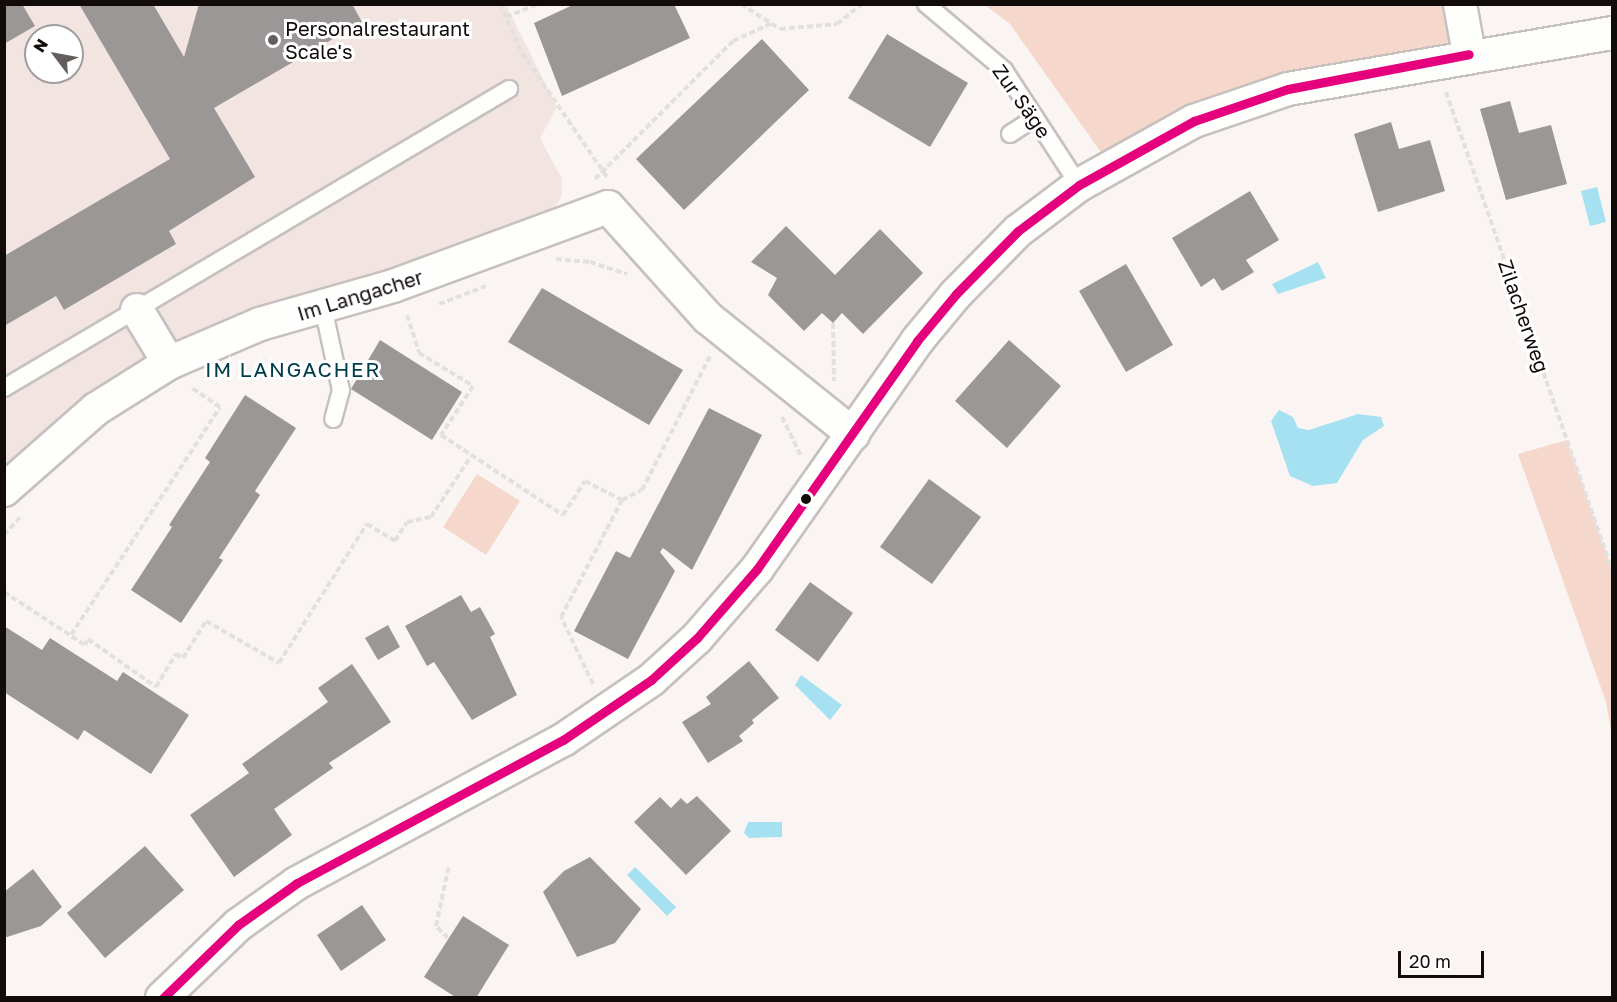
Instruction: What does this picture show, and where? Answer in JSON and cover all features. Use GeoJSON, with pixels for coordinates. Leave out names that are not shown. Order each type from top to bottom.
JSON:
{"type":"FeatureCollection","features":[{"type":"Feature","properties":{"kind":"street"},"geometry":{"type":"LineString","coordinates":[[1455,57],[1460,4]]}},
{"type":"Feature","properties":{"kind":"street"},"geometry":{"type":"LineString","coordinates":[[162,998],[238,925],[297,883],[606,712],[697,638],[757,569],[956,294],[1018,231],[1078,185],[1194,121],[1288,89],[1455,57],[1612,33]]}},
{"type":"Feature","properties":{"kind":"street","name":"Im Langacher"},"geometry":{"type":"LineString","coordinates":[[4,490],[96,409],[177,373],[260,324],[323,307],[531,239],[608,207],[708,318],[853,434]]}},
{"type":"Feature","properties":{"kind":"street"},"geometry":{"type":"LineString","coordinates":[[137,310],[177,373]]}},
{"type":"Feature","properties":{"kind":"lane","name":"Zur Säge"},"geometry":{"type":"LineString","coordinates":[[926,4],[1004,70],[1078,185]]}},
{"type":"Feature","properties":{"kind":"lane"},"geometry":{"type":"LineString","coordinates":[[4,388],[509,89]]}},
{"type":"Feature","properties":{"kind":"lane"},"geometry":{"type":"LineString","coordinates":[[1010,134],[1035,117]]}},
{"type":"Feature","properties":{"kind":"lane"},"geometry":{"type":"LineString","coordinates":[[323,307],[341,390],[341,413]]}},
{"type":"Feature","properties":{"kind":"path"},"geometry":{"type":"LineString","coordinates":[[506,17],[538,4]]}},
{"type":"Feature","properties":{"kind":"path"},"geometry":{"type":"LineString","coordinates":[[741,4],[780,29],[837,24],[862,4]]}},
{"type":"Feature","properties":{"kind":"path"},"geometry":{"type":"LineString","coordinates":[[591,183],[733,41],[770,24]]}},
{"type":"Feature","properties":{"kind":"path","name":"Zilacherweg"},"geometry":{"type":"LineString","coordinates":[[1455,57],[1446,93],[1612,570]]}},
{"type":"Feature","properties":{"kind":"path"},"geometry":{"type":"LineString","coordinates":[[406,315],[420,353],[473,386],[441,435],[563,515],[585,481],[621,500]]}},
{"type":"Feature","properties":{"kind":"path"},"geometry":{"type":"LineString","coordinates":[[606,712],[561,617],[621,500],[642,490],[710,356]]}},
{"type":"Feature","properties":{"kind":"path"},"geometry":{"type":"LineString","coordinates":[[71,635],[220,407],[177,373]]}},
{"type":"Feature","properties":{"kind":"path"},"geometry":{"type":"LineString","coordinates":[[4,592],[85,645],[88,639],[156,687],[176,654],[183,658],[206,621],[279,663],[367,524],[395,541],[407,522],[431,517],[471,456]]}},
{"type":"Feature","properties":{"kind":"path"},"geometry":{"type":"LineString","coordinates":[[448,938],[436,926],[449,865]]}},
{"type":"Feature","properties":{"kind":"shaded area"},"geometry":{"type":"Polygon","coordinates":[[[5,5],[506,5],[557,107],[540,138],[562,179],[561,197],[553,212],[409,268],[276,303],[205,330],[174,345],[5,474],[5,5]]]}},
{"type":"Feature","properties":{"kind":"shaded area"},"geometry":{"type":"Polygon","coordinates":[[[985,5],[1460,5],[1469,54],[1288,89],[1110,165],[1010,24],[985,5]]]}},
{"type":"Feature","properties":{"kind":"shaded area"},"geometry":{"type":"Polygon","coordinates":[[[1567,440],[1612,570],[1612,737],[1606,702],[1518,454],[1567,440]]]}},
{"type":"Feature","properties":{"kind":"shaded area"},"geometry":{"type":"Polygon","coordinates":[[[477,474],[520,501],[486,555],[443,527],[477,474]]]}},
{"type":"Feature","properties":{"kind":"water"},"geometry":{"type":"Polygon","coordinates":[[[1597,187],[1606,222],[1590,226],[1581,191],[1597,187]]]}},
{"type":"Feature","properties":{"kind":"water"},"geometry":{"type":"Polygon","coordinates":[[[1318,262],[1326,278],[1278,294],[1272,284],[1318,262]]]}},
{"type":"Feature","properties":{"kind":"water"},"geometry":{"type":"Polygon","coordinates":[[[1279,410],[1293,417],[1298,428],[1309,430],[1358,414],[1381,417],[1384,426],[1363,440],[1337,483],[1313,486],[1290,476],[1271,421],[1279,410]]]}},
{"type":"Feature","properties":{"kind":"water"},"geometry":{"type":"Polygon","coordinates":[[[801,675],[842,705],[830,720],[795,685],[801,675]]]}},
{"type":"Feature","properties":{"kind":"water"},"geometry":{"type":"Polygon","coordinates":[[[748,822],[782,822],[782,837],[749,838],[744,833],[748,822]]]}},
{"type":"Feature","properties":{"kind":"water"},"geometry":{"type":"Polygon","coordinates":[[[635,867],[676,907],[667,916],[627,875],[635,867]]]}},
{"type":"Feature","properties":{"kind":"building"},"geometry":{"type":"Polygon","coordinates":[[[4,4],[22,4],[34,24],[24,24],[24,32],[4,44],[4,4]]]}},
{"type":"Feature","properties":{"kind":"building"},"geometry":{"type":"Polygon","coordinates":[[[79,4],[153,4],[184,57],[199,4],[352,4],[362,22],[214,108],[255,177],[169,231],[176,244],[64,310],[56,296],[4,326],[4,256],[170,159],[79,4]]]}},
{"type":"Feature","properties":{"kind":"building"},"geometry":{"type":"Polygon","coordinates":[[[575,4],[674,4],[690,38],[562,96],[534,23],[575,4]]]}},
{"type":"Feature","properties":{"kind":"building"},"geometry":{"type":"Polygon","coordinates":[[[887,34],[968,83],[930,147],[848,98],[887,34]]]}},
{"type":"Feature","properties":{"kind":"building"},"geometry":{"type":"Polygon","coordinates":[[[762,39],[809,90],[684,210],[636,159],[762,39]]]}},
{"type":"Feature","properties":{"kind":"building"},"geometry":{"type":"Polygon","coordinates":[[[1510,101],[1519,133],[1551,125],[1567,184],[1506,200],[1480,109],[1510,101]]]}},
{"type":"Feature","properties":{"kind":"building"},"geometry":{"type":"Polygon","coordinates":[[[1391,122],[1399,149],[1430,140],[1445,191],[1378,212],[1354,134],[1391,122]]]}},
{"type":"Feature","properties":{"kind":"building"},"geometry":{"type":"Polygon","coordinates":[[[1250,191],[1279,240],[1246,260],[1254,272],[1222,291],[1214,278],[1201,287],[1172,238],[1250,191]]]}},
{"type":"Feature","properties":{"kind":"building"},"geometry":{"type":"Polygon","coordinates":[[[786,226],[835,275],[880,229],[923,273],[863,334],[842,313],[833,323],[822,313],[804,331],[768,295],[777,278],[751,262],[786,226]]]}},
{"type":"Feature","properties":{"kind":"building"},"geometry":{"type":"Polygon","coordinates":[[[1126,264],[1173,345],[1126,372],[1079,291],[1126,264]]]}},
{"type":"Feature","properties":{"kind":"building"},"geometry":{"type":"Polygon","coordinates":[[[542,288],[683,370],[649,425],[508,342],[542,288]]]}},
{"type":"Feature","properties":{"kind":"building"},"geometry":{"type":"Polygon","coordinates":[[[380,340],[462,392],[432,440],[351,389],[380,340]]]}},
{"type":"Feature","properties":{"kind":"building"},"geometry":{"type":"Polygon","coordinates":[[[1009,340],[1061,386],[1007,448],[955,401],[1009,340]]]}},
{"type":"Feature","properties":{"kind":"building"},"geometry":{"type":"Polygon","coordinates":[[[245,395],[296,428],[255,491],[260,495],[219,558],[223,560],[181,623],[131,590],[172,527],[169,525],[210,462],[205,458],[245,395]]]}},
{"type":"Feature","properties":{"kind":"building"},"geometry":{"type":"Polygon","coordinates":[[[709,408],[762,435],[692,570],[663,548],[660,552],[675,571],[628,659],[574,631],[616,551],[630,558],[709,408]]]}},
{"type":"Feature","properties":{"kind":"building"},"geometry":{"type":"Polygon","coordinates":[[[929,479],[981,517],[932,584],[880,547],[929,479]]]}},
{"type":"Feature","properties":{"kind":"building"},"geometry":{"type":"Polygon","coordinates":[[[810,582],[853,613],[818,662],[775,630],[810,582]]]}},
{"type":"Feature","properties":{"kind":"building"},"geometry":{"type":"Polygon","coordinates":[[[461,595],[471,612],[480,607],[495,634],[490,637],[517,695],[472,720],[434,662],[427,666],[405,626],[461,595]]]}},
{"type":"Feature","properties":{"kind":"building"},"geometry":{"type":"Polygon","coordinates":[[[388,625],[400,647],[378,660],[365,638],[388,625]]]}},
{"type":"Feature","properties":{"kind":"building"},"geometry":{"type":"Polygon","coordinates":[[[4,626],[42,650],[50,638],[117,681],[123,672],[189,715],[151,774],[84,730],[78,740],[4,692],[4,626]]]}},
{"type":"Feature","properties":{"kind":"building"},"geometry":{"type":"Polygon","coordinates":[[[749,661],[779,698],[752,720],[754,723],[739,736],[743,741],[708,763],[682,722],[711,704],[706,697],[749,661]]]}},
{"type":"Feature","properties":{"kind":"building"},"geometry":{"type":"Polygon","coordinates":[[[352,664],[391,722],[329,763],[333,768],[274,809],[292,835],[234,877],[190,815],[249,773],[242,764],[328,702],[318,688],[352,664]]]}},
{"type":"Feature","properties":{"kind":"building"},"geometry":{"type":"Polygon","coordinates":[[[697,796],[731,831],[686,875],[634,822],[660,797],[671,808],[681,798],[687,804],[697,796]]]}},
{"type":"Feature","properties":{"kind":"building"},"geometry":{"type":"Polygon","coordinates":[[[145,846],[184,890],[105,958],[67,913],[145,846]]]}},
{"type":"Feature","properties":{"kind":"building"},"geometry":{"type":"Polygon","coordinates":[[[590,857],[641,909],[615,943],[577,957],[543,892],[564,871],[590,857]]]}},
{"type":"Feature","properties":{"kind":"building"},"geometry":{"type":"Polygon","coordinates":[[[33,869],[62,907],[41,926],[4,938],[4,892],[33,869]]]}},
{"type":"Feature","properties":{"kind":"building"},"geometry":{"type":"Polygon","coordinates":[[[362,905],[386,940],[341,971],[317,935],[362,905]]]}},
{"type":"Feature","properties":{"kind":"building"},"geometry":{"type":"Polygon","coordinates":[[[463,916],[509,945],[476,998],[457,998],[424,977],[463,916]]]}},
{"type":"Feature","properties":{"kind":"transit line"},"geometry":{"type":"LineString","coordinates":[[163,998],[238,925],[297,883],[563,740],[651,680],[697,638],[757,569],[917,341],[956,294],[1018,231],[1079,185],[1194,121],[1288,89],[1469,54]]}},
{"type":"Feature","properties":{"kind":"place","name":"Personalrestaurant Scale's"},"geometry":{"type":"Point","coordinates":[273,40]}},
{"type":"Feature","properties":{"kind":"district","name":"IM LANGACHER"},"geometry":{"type":"Point","coordinates":[293,369]}}]}
